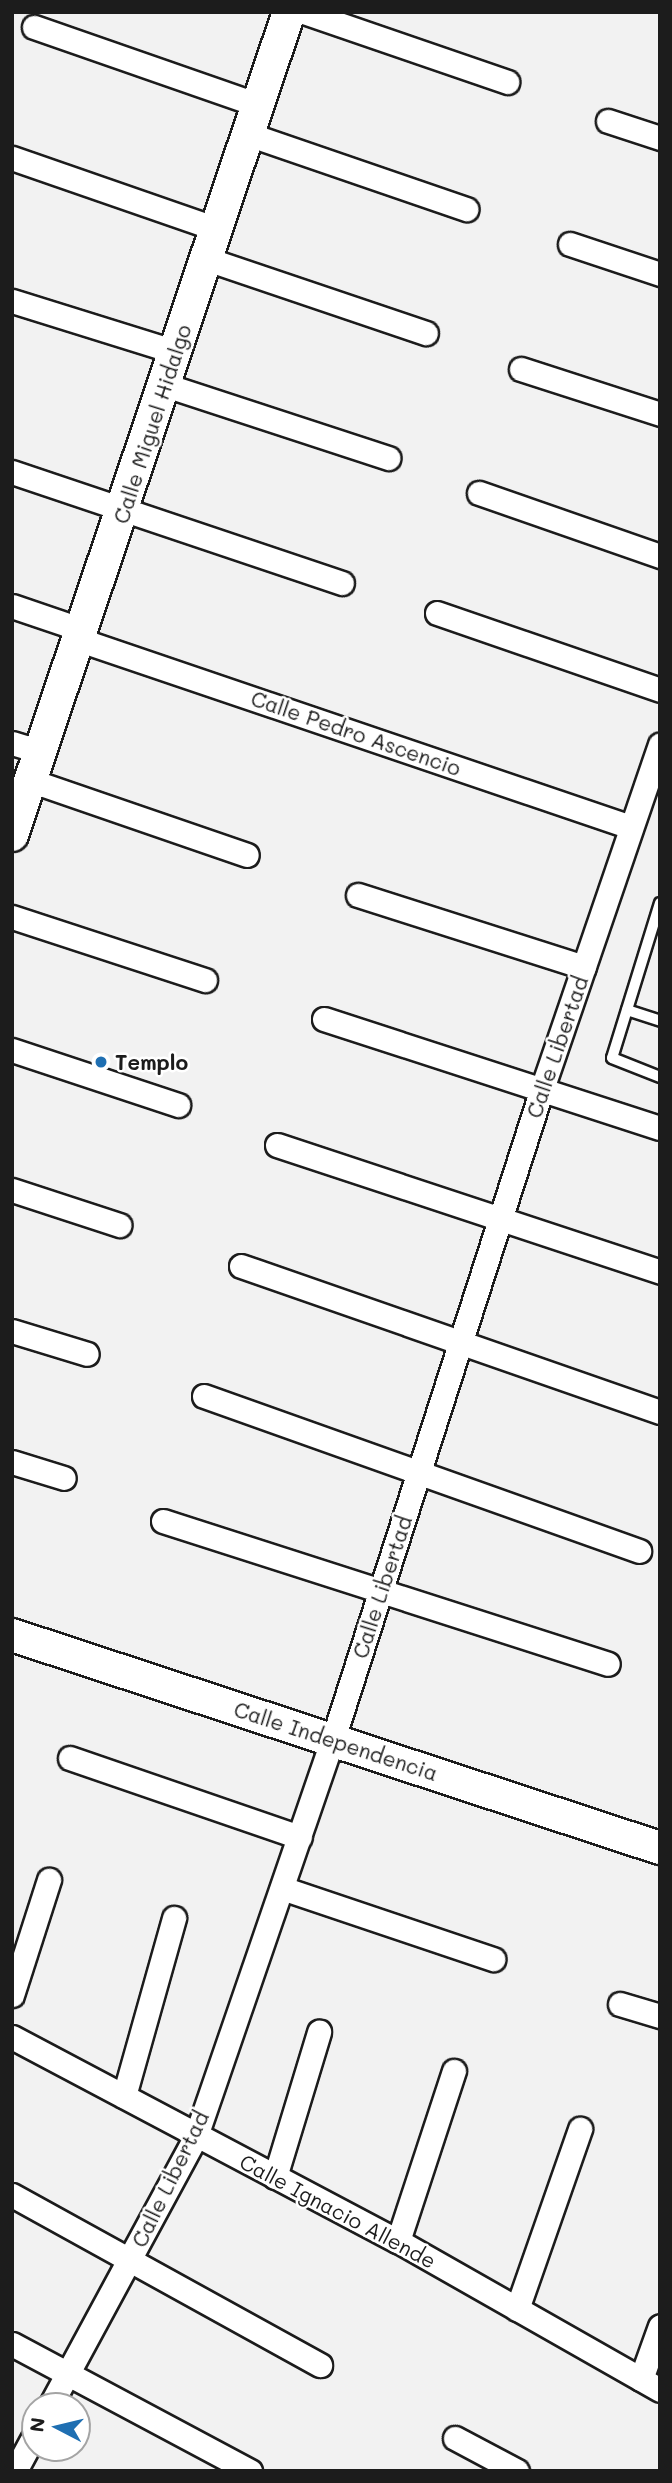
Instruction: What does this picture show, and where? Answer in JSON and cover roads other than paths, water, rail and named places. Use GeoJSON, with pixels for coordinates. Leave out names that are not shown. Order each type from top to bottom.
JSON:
{"type":"FeatureCollection","features":[{"type":"Feature","properties":{"kind":"street","name":"Calle Miguel Hidalgo"},"geometry":{"type":"LineString","coordinates":[[12,835],[82,635],[289,12]]}},
{"type":"Feature","properties":{"kind":"street"},"geometry":{"type":"LineString","coordinates":[[304,12],[507,82]]}},
{"type":"Feature","properties":{"kind":"street"},"geometry":{"type":"LineString","coordinates":[[34,27],[466,209]]}},
{"type":"Feature","properties":{"kind":"street"},"geometry":{"type":"LineString","coordinates":[[608,121],[660,138]]}},
{"type":"Feature","properties":{"kind":"street"},"geometry":{"type":"LineString","coordinates":[[12,158],[217,229]]}},
{"type":"Feature","properties":{"kind":"street"},"geometry":{"type":"LineString","coordinates":[[570,244],[660,274]]}},
{"type":"Feature","properties":{"kind":"street"},"geometry":{"type":"LineString","coordinates":[[207,259],[426,333]]}},
{"type":"Feature","properties":{"kind":"street"},"geometry":{"type":"LineString","coordinates":[[12,301],[176,352]]}},
{"type":"Feature","properties":{"kind":"street"},"geometry":{"type":"LineString","coordinates":[[521,369],[660,414]]}},
{"type":"Feature","properties":{"kind":"street"},"geometry":{"type":"LineString","coordinates":[[165,385],[388,458]]}},
{"type":"Feature","properties":{"kind":"street"},"geometry":{"type":"LineString","coordinates":[[12,472],[342,583]]}},
{"type":"Feature","properties":{"kind":"street"},"geometry":{"type":"LineString","coordinates":[[479,493],[660,556]]}},
{"type":"Feature","properties":{"kind":"street","name":"Calle Pedro Ascencio"},"geometry":{"type":"LineString","coordinates":[[12,606],[82,635],[631,827]]}},
{"type":"Feature","properties":{"kind":"street"},"geometry":{"type":"LineString","coordinates":[[437,612],[660,690]]}},
{"type":"Feature","properties":{"kind":"street"},"geometry":{"type":"LineString","coordinates":[[12,743],[37,767],[247,855]]}},
{"type":"Feature","properties":{"kind":"street","name":"Calle Libertad"},"geometry":{"type":"LineString","coordinates":[[58,2392],[196,2136],[333,1739],[542,1089],[660,745]]}},
{"type":"Feature","properties":{"kind":"street"},"geometry":{"type":"LineString","coordinates":[[358,895],[584,967]]}},
{"type":"Feature","properties":{"kind":"street"},"geometry":{"type":"LineString","coordinates":[[12,917],[205,980]]}},
{"type":"Feature","properties":{"kind":"street"},"geometry":{"type":"LineString","coordinates":[[324,1019],[660,1128]]}},
{"type":"Feature","properties":{"kind":"street"},"geometry":{"type":"LineString","coordinates":[[12,1050],[178,1105]]}},
{"type":"Feature","properties":{"kind":"street"},"geometry":{"type":"LineString","coordinates":[[278,1145],[660,1272]]}},
{"type":"Feature","properties":{"kind":"street"},"geometry":{"type":"LineString","coordinates":[[12,1191],[119,1225]]}},
{"type":"Feature","properties":{"kind":"street"},"geometry":{"type":"LineString","coordinates":[[241,1266],[660,1412]]}},
{"type":"Feature","properties":{"kind":"street"},"geometry":{"type":"LineString","coordinates":[[12,1331],[87,1354]]}},
{"type":"Feature","properties":{"kind":"street"},"geometry":{"type":"LineString","coordinates":[[204,1396],[639,1551]]}},
{"type":"Feature","properties":{"kind":"street"},"geometry":{"type":"LineString","coordinates":[[12,1462],[64,1478]]}},
{"type":"Feature","properties":{"kind":"street"},"geometry":{"type":"LineString","coordinates":[[163,1521],[382,1589],[608,1664]]}},
{"type":"Feature","properties":{"kind":"street","name":"Calle Independencia"},"geometry":{"type":"LineString","coordinates":[[12,1635],[660,1848]]}},
{"type":"Feature","properties":{"kind":"street"},"geometry":{"type":"LineString","coordinates":[[70,1758],[300,1836]]}},
{"type":"Feature","properties":{"kind":"street"},"geometry":{"type":"LineString","coordinates":[[12,1995],[49,1880]]}},
{"type":"Feature","properties":{"kind":"street"},"geometry":{"type":"LineString","coordinates":[[282,1888],[493,1959]]}},
{"type":"Feature","properties":{"kind":"street"},"geometry":{"type":"LineString","coordinates":[[124,2096],[174,1918]]}},
{"type":"Feature","properties":{"kind":"street"},"geometry":{"type":"LineString","coordinates":[[620,2004],[660,2016]]}},
{"type":"Feature","properties":{"kind":"street"},"geometry":{"type":"LineString","coordinates":[[275,2177],[319,2032]]}},
{"type":"Feature","properties":{"kind":"street","name":"Calle Ignacio Allende"},"geometry":{"type":"LineString","coordinates":[[12,2038],[398,2241],[650,2385]]}},
{"type":"Feature","properties":{"kind":"street"},"geometry":{"type":"LineString","coordinates":[[398,2241],[454,2071]]}},
{"type":"Feature","properties":{"kind":"street"},"geometry":{"type":"LineString","coordinates":[[517,2309],[580,2129]]}},
{"type":"Feature","properties":{"kind":"street"},"geometry":{"type":"LineString","coordinates":[[12,2195],[320,2365]]}},
{"type":"Feature","properties":{"kind":"street"},"geometry":{"type":"LineString","coordinates":[[650,2385],[660,2326]]}},
{"type":"Feature","properties":{"kind":"street"},"geometry":{"type":"LineString","coordinates":[[12,2344],[250,2471]]}},
{"type":"Feature","properties":{"kind":"street"},"geometry":{"type":"LineString","coordinates":[[455,2438],[517,2471]]}},
{"type":"Feature","properties":{"kind":"lane"},"geometry":{"type":"LineString","coordinates":[[660,903],[612,1058],[660,1077]]}},
{"type":"Feature","properties":{"kind":"lane"},"geometry":{"type":"LineString","coordinates":[[627,1010],[660,1021]]}},
{"type":"Feature","properties":{"kind":"place","name":"Templo"},"geometry":{"type":"Point","coordinates":[101,1062]}}]}
